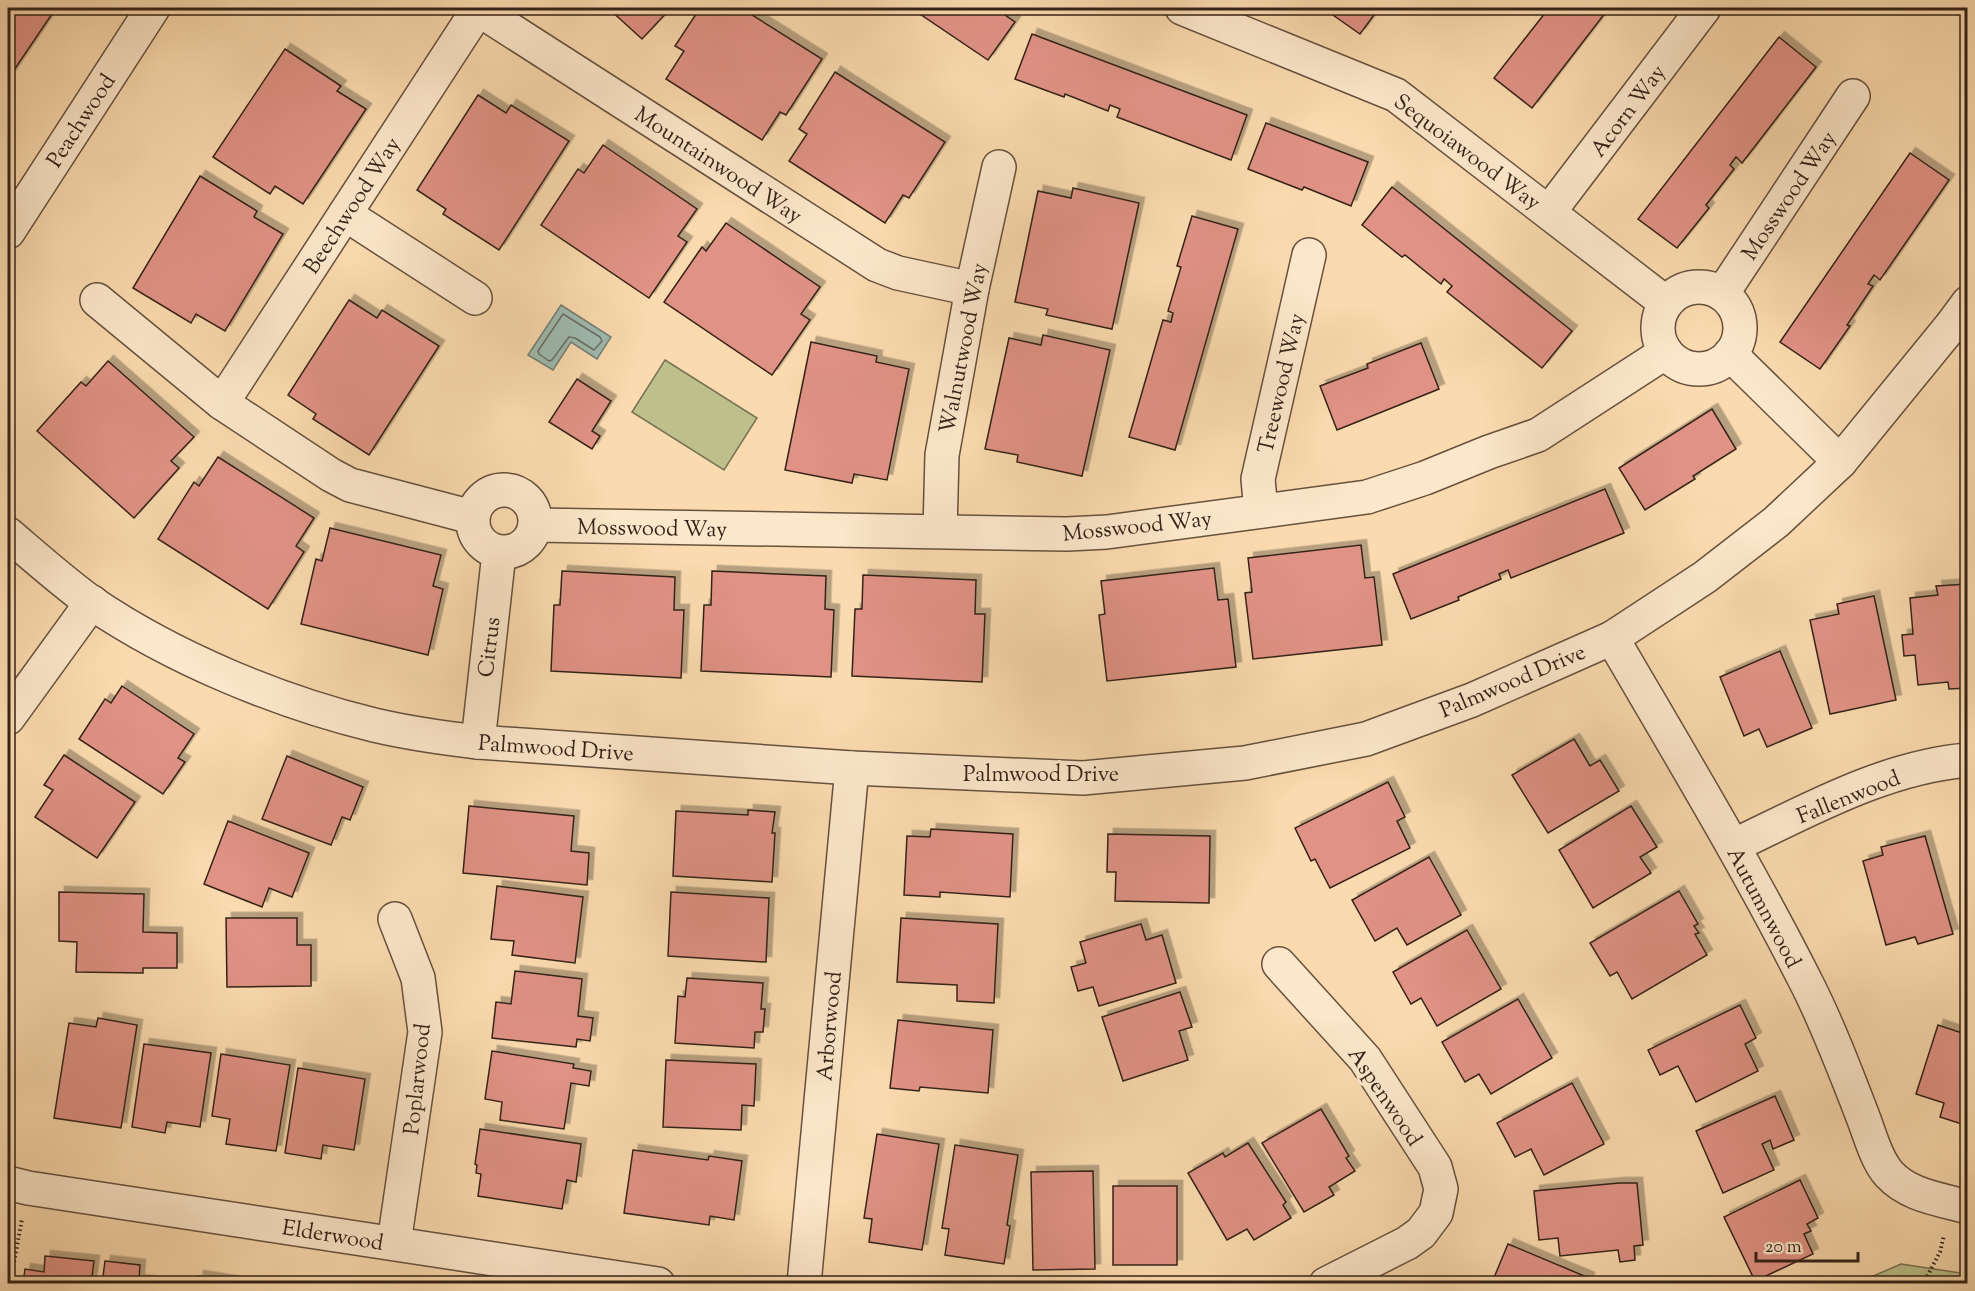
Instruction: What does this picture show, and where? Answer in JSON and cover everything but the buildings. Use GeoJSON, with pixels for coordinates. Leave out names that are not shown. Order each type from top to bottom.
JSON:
{"type":"FeatureCollection","features":[{"type":"Feature","properties":{"kind":"street","name":"Peachwood"},"geometry":{"type":"LineString","coordinates":[[8,232],[153,8]]}},
{"type":"Feature","properties":{"kind":"street","name":"Beechwood Way"},"geometry":{"type":"LineString","coordinates":[[222,403],[478,8]]}},
{"type":"Feature","properties":{"kind":"street","name":"Mountainwood Way"},"geometry":{"type":"LineString","coordinates":[[478,8],[877,265],[898,273],[972,289]]}},
{"type":"Feature","properties":{"kind":"street","name":"Sequoiawood Way"},"geometry":{"type":"LineString","coordinates":[[1182,8],[1219,14],[1396,95],[1666,303]]}},
{"type":"Feature","properties":{"kind":"street","name":"Acorn Way"},"geometry":{"type":"LineString","coordinates":[[1549,212],[1704,8]]}},
{"type":"Feature","properties":{"kind":"street","name":"Mosswood Way"},"geometry":{"type":"LineString","coordinates":[[1722,294],[1853,96]]}},
{"type":"Feature","properties":{"kind":"street","name":"Walnutwood Way"},"geometry":{"type":"LineString","coordinates":[[940,531],[942,454],[972,289],[999,167]]}},
{"type":"Feature","properties":{"kind":"street"},"geometry":{"type":"LineString","coordinates":[[345,214],[475,298]]}},
{"type":"Feature","properties":{"kind":"street","name":"Treewood Way"},"geometry":{"type":"LineString","coordinates":[[1261,511],[1258,479],[1309,255]]}},
{"type":"Feature","properties":{"kind":"street"},"geometry":{"type":"LineString","coordinates":[[1692,288],[1711,289],[1722,294],[1732,304],[1738,315],[1740,329],[1737,342],[1730,354],[1721,362],[1710,367],[1686,366],[1675,361],[1666,352],[1660,340],[1658,328],[1660,315],[1666,303],[1675,294],[1692,288]]}},
{"type":"Feature","properties":{"kind":"street"},"geometry":{"type":"LineString","coordinates":[[97,300],[222,403],[350,486],[472,517]]}},
{"type":"Feature","properties":{"kind":"street","name":"Palmwood Drive"},"geometry":{"type":"LineString","coordinates":[[8,534],[92,602],[152,638],[211,668],[329,713],[417,734],[478,742],[852,768],[1083,778],[1245,763],[1366,739],[1472,700],[1612,638],[1732,557],[1776,522],[1840,462],[1968,303]]}},
{"type":"Feature","properties":{"kind":"street","name":"Mosswood Way"},"geometry":{"type":"LineString","coordinates":[[535,525],[1066,534],[1107,532],[1366,497],[1425,478],[1538,435],[1666,352]]}},
{"type":"Feature","properties":{"kind":"street"},"geometry":{"type":"LineString","coordinates":[[1730,354],[1840,462]]}},
{"type":"Feature","properties":{"kind":"street"},"geometry":{"type":"LineString","coordinates":[[495,490],[508,490],[520,494],[529,502],[535,513],[535,525],[531,537],[523,546],[512,552],[499,553],[488,549],[479,540],[473,530],[472,517],[476,505],[484,496],[495,490]]}},
{"type":"Feature","properties":{"kind":"street","name":"Citrus"},"geometry":{"type":"LineString","coordinates":[[478,742],[499,553]]}},
{"type":"Feature","properties":{"kind":"street"},"geometry":{"type":"LineString","coordinates":[[8,718],[92,602]]}},
{"type":"Feature","properties":{"kind":"street","name":"Autumnwood"},"geometry":{"type":"LineString","coordinates":[[1612,638],[1733,846],[1809,988],[1887,1173],[1900,1185],[1924,1196],[1968,1207]]}},
{"type":"Feature","properties":{"kind":"street","name":"Fallenwood"},"geometry":{"type":"LineString","coordinates":[[1733,846],[1843,794],[1894,775],[1932,765],[1968,760]]}},
{"type":"Feature","properties":{"kind":"street","name":"Arborwood"},"geometry":{"type":"LineString","coordinates":[[804,1284],[852,768]]}},
{"type":"Feature","properties":{"kind":"street","name":"Poplarwood"},"geometry":{"type":"LineString","coordinates":[[394,1243],[425,1032],[418,978],[395,919]]}},
{"type":"Feature","properties":{"kind":"street","name":"Aspenwood"},"geometry":{"type":"LineString","coordinates":[[1279,964],[1365,1059],[1435,1167],[1441,1188],[1436,1213],[1421,1233],[1407,1244],[1326,1284]]}},
{"type":"Feature","properties":{"kind":"street","name":"Elderwood"},"geometry":{"type":"LineString","coordinates":[[18,1185],[658,1284]]}},
{"type":"Feature","properties":{"kind":"path"},"geometry":{"type":"LineString","coordinates":[[10,1284],[18,1185]]}},
{"type":"Feature","properties":{"kind":"path"},"geometry":{"type":"LineString","coordinates":[[1923,1284],[1940,1252]]}},
{"type":"Feature","properties":{"kind":"green space"},"geometry":{"type":"Polygon","coordinates":[[[665,360],[757,418],[724,470],[632,412],[665,360]]]}},
{"type":"Feature","properties":{"kind":"green space"},"geometry":{"type":"Polygon","coordinates":[[[1901,1264],[1967,1274],[1967,1283],[1857,1283],[1901,1264]]]}},
{"type":"Feature","properties":{"kind":"water"},"geometry":{"type":"Polygon","coordinates":[[[561,305],[611,337],[597,359],[571,342],[553,370],[528,355],[561,305]]]}}]}
